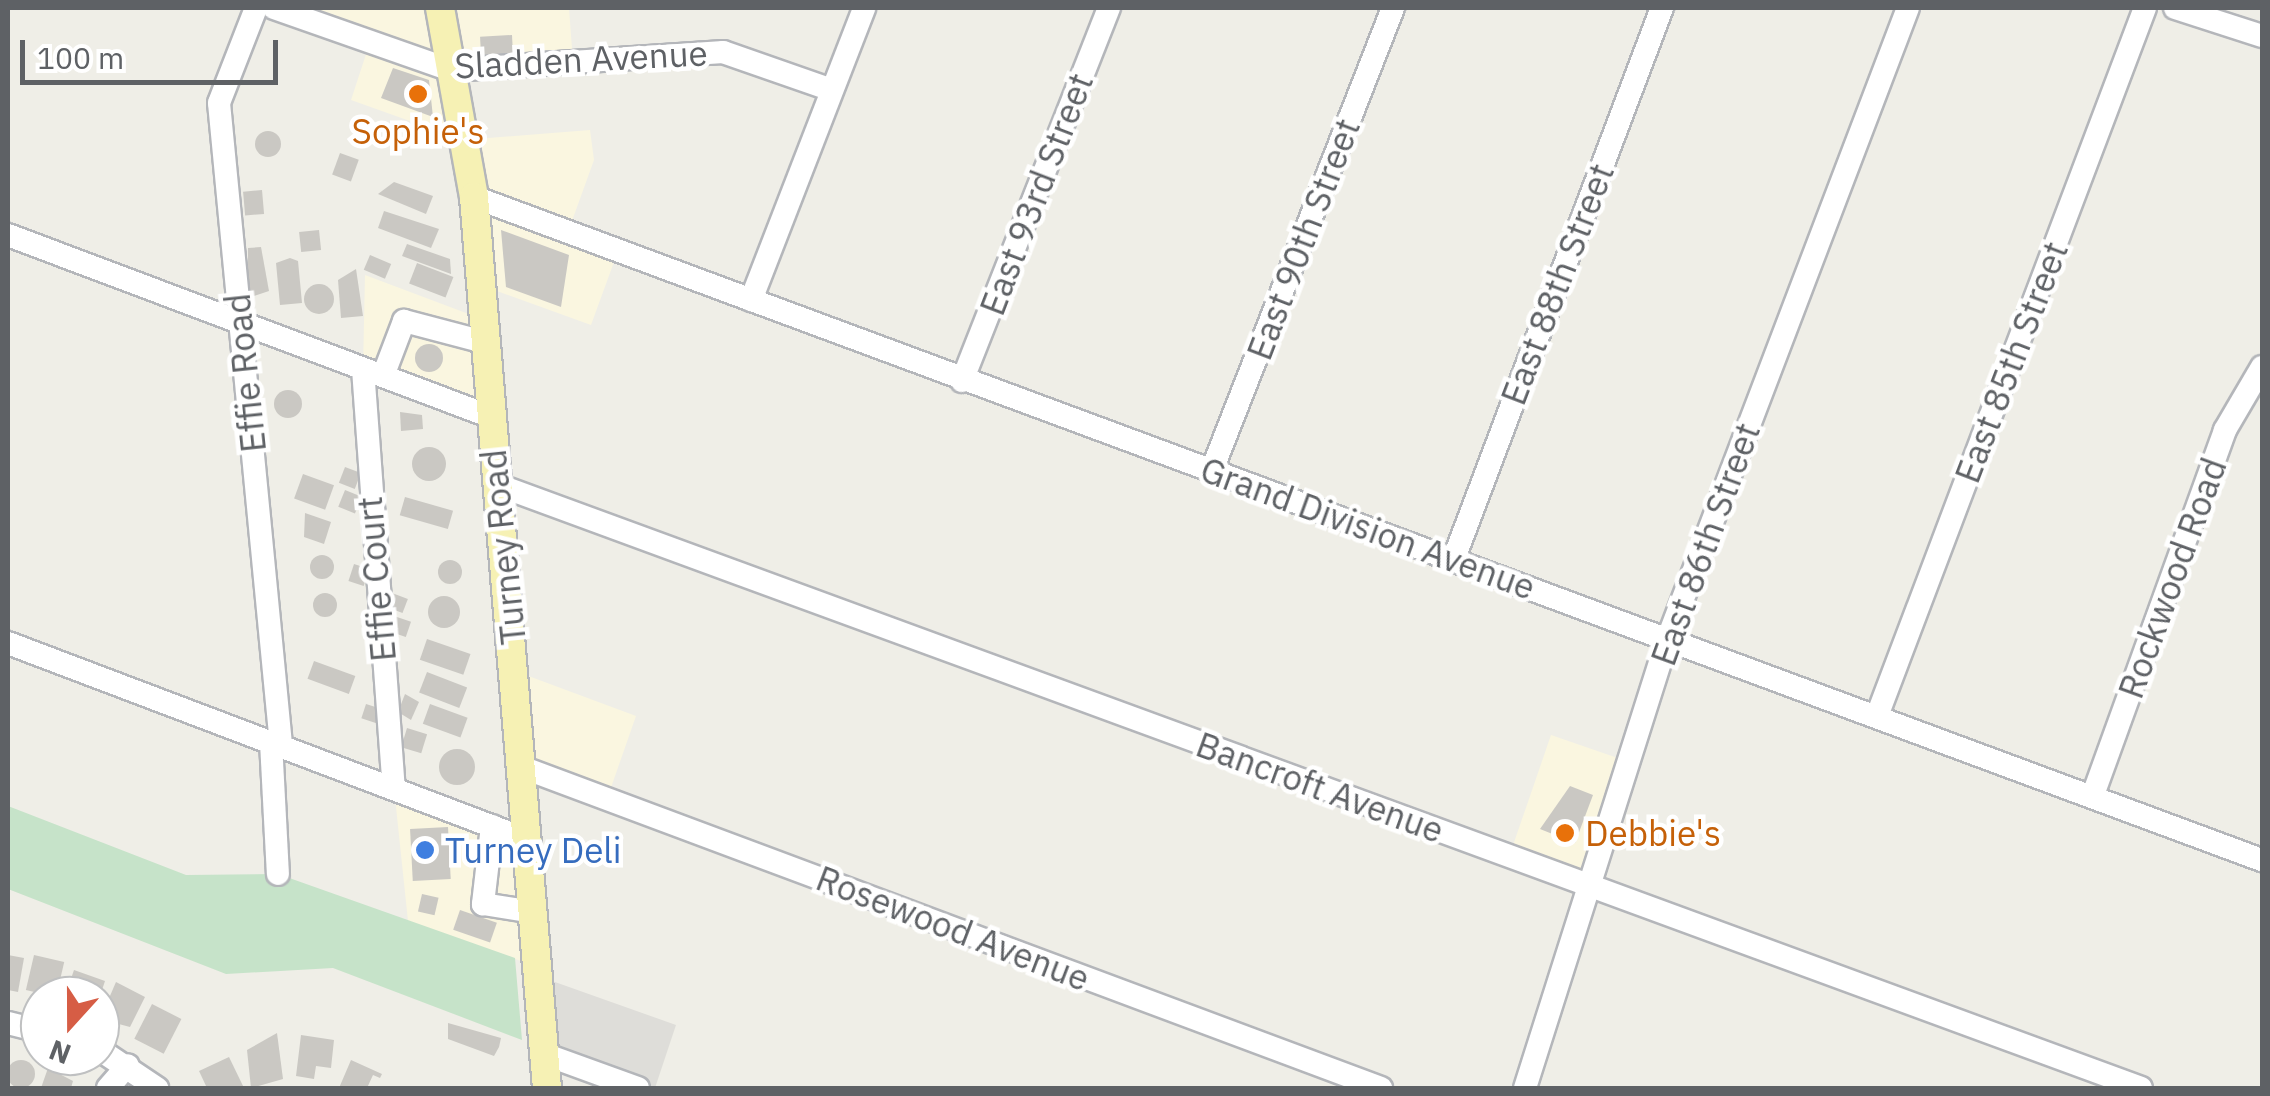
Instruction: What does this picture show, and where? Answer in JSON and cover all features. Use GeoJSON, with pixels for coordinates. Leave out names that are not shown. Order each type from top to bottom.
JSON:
{"type":"FeatureCollection","features":[{"type":"Feature","properties":{"kind":"main road","name":"Turney Road"},"geometry":{"type":"LineString","coordinates":[[440,8],[474,197],[489,416],[524,768],[546,1088]]}},
{"type":"Feature","properties":{"kind":"street","name":"Effie Road"},"geometry":{"type":"LineString","coordinates":[[256,8],[219,103],[276,743],[278,874]]}},
{"type":"Feature","properties":{"kind":"street","name":"Sladden Avenue"},"geometry":{"type":"LineString","coordinates":[[274,8],[450,70],[724,52],[832,90]]}},
{"type":"Feature","properties":{"kind":"street"},"geometry":{"type":"LineString","coordinates":[[751,300],[864,8]]}},
{"type":"Feature","properties":{"kind":"street","name":"East 93rd Street"},"geometry":{"type":"LineString","coordinates":[[962,382],[1110,8]]}},
{"type":"Feature","properties":{"kind":"street","name":"East 90th Street"},"geometry":{"type":"LineString","coordinates":[[1212,470],[1394,8]]}},
{"type":"Feature","properties":{"kind":"street","name":"East 88th Street"},"geometry":{"type":"LineString","coordinates":[[1453,561],[1662,8]]}},
{"type":"Feature","properties":{"kind":"street","name":"East 86th Street"},"geometry":{"type":"LineString","coordinates":[[1525,1088],[1668,638],[1908,8]]}},
{"type":"Feature","properties":{"kind":"street","name":"East 85th Street"},"geometry":{"type":"LineString","coordinates":[[1878,716],[2146,8]]}},
{"type":"Feature","properties":{"kind":"street"},"geometry":{"type":"LineString","coordinates":[[2175,8],[2262,36]]}},
{"type":"Feature","properties":{"kind":"street","name":"Grand Division Avenue"},"geometry":{"type":"LineString","coordinates":[[474,197],[962,382],[1212,470],[2262,860]]}},
{"type":"Feature","properties":{"kind":"street"},"geometry":{"type":"LineString","coordinates":[[8,235],[489,416]]}},
{"type":"Feature","properties":{"kind":"street"},"geometry":{"type":"LineString","coordinates":[[373,372],[404,321],[484,342]]}},
{"type":"Feature","properties":{"kind":"street","name":"Rockwood Road"},"geometry":{"type":"LineString","coordinates":[[2093,795],[2225,430],[2262,367]]}},
{"type":"Feature","properties":{"kind":"street","name":"Effie Court"},"geometry":{"type":"LineString","coordinates":[[373,372],[394,788]]}},
{"type":"Feature","properties":{"kind":"street","name":"Bancroft Avenue"},"geometry":{"type":"LineString","coordinates":[[498,485],[2141,1088]]}},
{"type":"Feature","properties":{"kind":"street"},"geometry":{"type":"LineString","coordinates":[[8,643],[528,840]]}},
{"type":"Feature","properties":{"kind":"street","name":"Rosewood Avenue"},"geometry":{"type":"LineString","coordinates":[[524,768],[1381,1088]]}},
{"type":"Feature","properties":{"kind":"street"},"geometry":{"type":"LineString","coordinates":[[492,826],[483,904],[534,912]]}},
{"type":"Feature","properties":{"kind":"street"},"geometry":{"type":"LineString","coordinates":[[544,1054],[638,1088]]}},
{"type":"Feature","properties":{"kind":"street"},"geometry":{"type":"LineString","coordinates":[[120,1060],[157,1088]]}},
{"type":"Feature","properties":{"kind":"street"},"geometry":{"type":"LineString","coordinates":[[108,1088],[128,1064]]}},
{"type":"Feature","properties":{"kind":"shaded area"},"geometry":{"type":"Polygon","coordinates":[[[285,8],[569,8],[573,62],[451,70],[464,140],[590,130],[594,160],[568,232],[618,251],[591,325],[480,285],[463,140],[351,100],[370,42],[285,8]]]}},
{"type":"Feature","properties":{"kind":"shaded area"},"geometry":{"type":"Polygon","coordinates":[[[365,275],[482,319],[489,416],[363,369],[365,275]]]}},
{"type":"Feature","properties":{"kind":"shaded area"},"geometry":{"type":"Polygon","coordinates":[[[515,671],[636,716],[607,799],[524,768],[515,671]]]}},
{"type":"Feature","properties":{"kind":"shaded area"},"geometry":{"type":"Polygon","coordinates":[[[1551,735],[1629,762],[1587,883],[1509,856],[1551,735]]]}},
{"type":"Feature","properties":{"kind":"shaded area"},"geometry":{"type":"Polygon","coordinates":[[[394,788],[528,840],[538,967],[408,921],[394,788]]]}},
{"type":"Feature","properties":{"kind":"shaded area"},"geometry":{"type":"Polygon","coordinates":[[[538,976],[676,1025],[655,1088],[544,1054],[538,976]]]}},
{"type":"Feature","properties":{"kind":"green space"},"geometry":{"type":"Polygon","coordinates":[[[8,806],[186,875],[278,874],[515,958],[522,1040],[333,968],[226,974],[8,889],[8,806]]]}},
{"type":"Feature","properties":{"kind":"building"},"geometry":{"type":"Polygon","coordinates":[[[512,35],[513,53],[481,55],[480,37],[512,35]]]}},
{"type":"Feature","properties":{"kind":"building"},"geometry":{"type":"Polygon","coordinates":[[[393,68],[429,80],[433,117],[381,98],[393,68]]]}},
{"type":"Feature","properties":{"kind":"building"},"geometry":{"type":"Polygon","coordinates":[[[268,131],[277,135],[281,144],[277,153],[268,157],[259,153],[255,144],[259,135],[268,131]]]}},
{"type":"Feature","properties":{"kind":"building"},"geometry":{"type":"Polygon","coordinates":[[[340,153],[359,160],[351,181],[332,175],[340,153]]]}},
{"type":"Feature","properties":{"kind":"building"},"geometry":{"type":"Polygon","coordinates":[[[394,182],[433,196],[426,214],[378,194],[394,182]]]}},
{"type":"Feature","properties":{"kind":"building"},"geometry":{"type":"Polygon","coordinates":[[[262,190],[264,214],[245,216],[243,192],[262,190]]]}},
{"type":"Feature","properties":{"kind":"building"},"geometry":{"type":"Polygon","coordinates":[[[384,211],[439,229],[431,248],[378,228],[384,211]]]}},
{"type":"Feature","properties":{"kind":"building"},"geometry":{"type":"Polygon","coordinates":[[[319,230],[321,250],[301,252],[299,232],[319,230]]]}},
{"type":"Feature","properties":{"kind":"building"},"geometry":{"type":"Polygon","coordinates":[[[501,230],[569,255],[561,307],[506,287],[501,230]]]}},
{"type":"Feature","properties":{"kind":"building"},"geometry":{"type":"Polygon","coordinates":[[[407,244],[450,259],[451,274],[402,256],[407,244]]]}},
{"type":"Feature","properties":{"kind":"building"},"geometry":{"type":"Polygon","coordinates":[[[261,247],[269,291],[248,298],[248,248],[261,247]]]}},
{"type":"Feature","properties":{"kind":"building"},"geometry":{"type":"Polygon","coordinates":[[[370,255],[391,264],[385,279],[364,270],[370,255]]]}},
{"type":"Feature","properties":{"kind":"building"},"geometry":{"type":"Polygon","coordinates":[[[290,258],[298,261],[302,303],[280,305],[276,263],[290,258]]]}},
{"type":"Feature","properties":{"kind":"building"},"geometry":{"type":"Polygon","coordinates":[[[417,263],[453,277],[446,298],[409,284],[417,263]]]}},
{"type":"Feature","properties":{"kind":"building"},"geometry":{"type":"Polygon","coordinates":[[[356,269],[363,316],[341,318],[338,280],[356,269]]]}},
{"type":"Feature","properties":{"kind":"building"},"geometry":{"type":"Polygon","coordinates":[[[319,284],[329,289],[334,299],[329,309],[319,314],[309,309],[304,299],[309,289],[319,284]]]}},
{"type":"Feature","properties":{"kind":"building"},"geometry":{"type":"Polygon","coordinates":[[[429,344],[439,348],[443,358],[439,368],[429,372],[419,368],[415,358],[419,348],[429,344]]]}},
{"type":"Feature","properties":{"kind":"building"},"geometry":{"type":"Polygon","coordinates":[[[288,390],[298,394],[302,404],[298,414],[288,418],[278,414],[274,404],[278,394],[288,390]]]}},
{"type":"Feature","properties":{"kind":"building"},"geometry":{"type":"Polygon","coordinates":[[[400,412],[422,415],[423,429],[401,431],[400,412]]]}},
{"type":"Feature","properties":{"kind":"building"},"geometry":{"type":"Polygon","coordinates":[[[429,447],[441,452],[446,464],[441,476],[429,481],[417,476],[412,464],[417,452],[429,447]]]}},
{"type":"Feature","properties":{"kind":"building"},"geometry":{"type":"Polygon","coordinates":[[[345,467],[361,473],[355,489],[339,483],[345,467]]]}},
{"type":"Feature","properties":{"kind":"building"},"geometry":{"type":"Polygon","coordinates":[[[303,474],[334,485],[325,510],[294,498],[303,474]]]}},
{"type":"Feature","properties":{"kind":"building"},"geometry":{"type":"Polygon","coordinates":[[[345,490],[362,497],[355,513],[338,507],[345,490]]]}},
{"type":"Feature","properties":{"kind":"building"},"geometry":{"type":"Polygon","coordinates":[[[405,497],[453,511],[448,529],[400,515],[405,497]]]}},
{"type":"Feature","properties":{"kind":"building"},"geometry":{"type":"Polygon","coordinates":[[[305,513],[331,522],[324,544],[304,537],[305,513]]]}},
{"type":"Feature","properties":{"kind":"building"},"geometry":{"type":"Polygon","coordinates":[[[322,555],[331,558],[331,576],[322,579],[313,576],[310,567],[313,558],[322,555]]]}},
{"type":"Feature","properties":{"kind":"building"},"geometry":{"type":"Polygon","coordinates":[[[450,560],[459,563],[459,581],[450,584],[441,581],[438,572],[441,563],[450,560]]]}},
{"type":"Feature","properties":{"kind":"building"},"geometry":{"type":"Polygon","coordinates":[[[354,564],[369,569],[364,586],[348,581],[354,564]]]}},
{"type":"Feature","properties":{"kind":"building"},"geometry":{"type":"Polygon","coordinates":[[[325,593],[334,596],[334,614],[325,617],[316,614],[313,605],[316,596],[325,593]]]}},
{"type":"Feature","properties":{"kind":"building"},"geometry":{"type":"Polygon","coordinates":[[[392,593],[408,599],[402,613],[387,607],[392,593]]]}},
{"type":"Feature","properties":{"kind":"building"},"geometry":{"type":"Polygon","coordinates":[[[444,596],[456,600],[460,612],[456,624],[444,628],[432,624],[428,612],[432,600],[444,596]]]}},
{"type":"Feature","properties":{"kind":"building"},"geometry":{"type":"Polygon","coordinates":[[[394,616],[411,622],[406,637],[389,631],[394,616]]]}},
{"type":"Feature","properties":{"kind":"building"},"geometry":{"type":"Polygon","coordinates":[[[427,639],[470,654],[463,675],[420,660],[427,639]]]}},
{"type":"Feature","properties":{"kind":"building"},"geometry":{"type":"Polygon","coordinates":[[[314,661],[355,676],[349,694],[308,679],[314,661]]]}},
{"type":"Feature","properties":{"kind":"building"},"geometry":{"type":"Polygon","coordinates":[[[427,672],[467,687],[459,708],[419,693],[427,672]]]}},
{"type":"Feature","properties":{"kind":"building"},"geometry":{"type":"Polygon","coordinates":[[[405,694],[419,702],[411,720],[398,712],[405,694]]]}},
{"type":"Feature","properties":{"kind":"building"},"geometry":{"type":"Polygon","coordinates":[[[366,704],[384,710],[379,724],[361,718],[366,704]]]}},
{"type":"Feature","properties":{"kind":"building"},"geometry":{"type":"Polygon","coordinates":[[[430,704],[468,718],[460,737],[423,724],[430,704]]]}},
{"type":"Feature","properties":{"kind":"building"},"geometry":{"type":"Polygon","coordinates":[[[407,728],[427,734],[421,753],[401,747],[407,728]]]}},
{"type":"Feature","properties":{"kind":"building"},"geometry":{"type":"Polygon","coordinates":[[[457,749],[470,754],[475,767],[470,780],[457,785],[444,780],[439,767],[444,754],[457,749]]]}},
{"type":"Feature","properties":{"kind":"building"},"geometry":{"type":"Polygon","coordinates":[[[1570,786],[1593,795],[1575,843],[1540,829],[1570,786]]]}},
{"type":"Feature","properties":{"kind":"building"},"geometry":{"type":"Polygon","coordinates":[[[448,827],[451,879],[413,881],[410,829],[448,827]]]}},
{"type":"Feature","properties":{"kind":"building"},"geometry":{"type":"Polygon","coordinates":[[[422,894],[439,898],[435,915],[418,912],[422,894]]]}},
{"type":"Feature","properties":{"kind":"building"},"geometry":{"type":"Polygon","coordinates":[[[460,910],[497,923],[490,943],[453,930],[460,910]]]}},
{"type":"Feature","properties":{"kind":"building"},"geometry":{"type":"Polygon","coordinates":[[[8,955],[24,958],[18,992],[8,990],[8,955]]]}},
{"type":"Feature","properties":{"kind":"building"},"geometry":{"type":"Polygon","coordinates":[[[34,955],[64,962],[61,976],[29,976],[34,955]]]}},
{"type":"Feature","properties":{"kind":"building"},"geometry":{"type":"Polygon","coordinates":[[[120,984],[145,997],[130,1027],[120,1024],[120,984]]]}},
{"type":"Feature","properties":{"kind":"building"},"geometry":{"type":"Polygon","coordinates":[[[152,1004],[181,1019],[164,1054],[134,1039],[152,1004]]]}},
{"type":"Feature","properties":{"kind":"building"},"geometry":{"type":"Polygon","coordinates":[[[448,1023],[501,1038],[494,1056],[448,1039],[448,1023]]]}},
{"type":"Feature","properties":{"kind":"building"},"geometry":{"type":"Polygon","coordinates":[[[277,1033],[283,1079],[251,1088],[247,1050],[277,1033]]]}},
{"type":"Feature","properties":{"kind":"building"},"geometry":{"type":"Polygon","coordinates":[[[301,1035],[334,1040],[331,1068],[316,1066],[314,1079],[296,1076],[301,1035]]]}},
{"type":"Feature","properties":{"kind":"building"},"geometry":{"type":"Polygon","coordinates":[[[229,1057],[244,1088],[207,1088],[199,1071],[229,1057]]]}},
{"type":"Feature","properties":{"kind":"building"},"geometry":{"type":"Polygon","coordinates":[[[20,1060],[20,1076],[35,1076],[26,1087],[16,1087],[8,1079],[8,1069],[20,1060]]]}},
{"type":"Feature","properties":{"kind":"building"},"geometry":{"type":"Polygon","coordinates":[[[351,1060],[382,1074],[380,1078],[373,1075],[367,1088],[339,1088],[351,1060]]]}},
{"type":"Feature","properties":{"kind":"building"},"geometry":{"type":"Polygon","coordinates":[[[45,1076],[63,1076],[73,1081],[71,1088],[41,1088],[45,1076]]]}},
{"type":"Feature","properties":{"kind":"place","name":"Sophie's"},"geometry":{"type":"Point","coordinates":[418,94]}},
{"type":"Feature","properties":{"kind":"place","name":"Debbie's"},"geometry":{"type":"Point","coordinates":[1565,833]}},
{"type":"Feature","properties":{"kind":"place","name":"Turney Deli"},"geometry":{"type":"Point","coordinates":[425,850]}}]}
